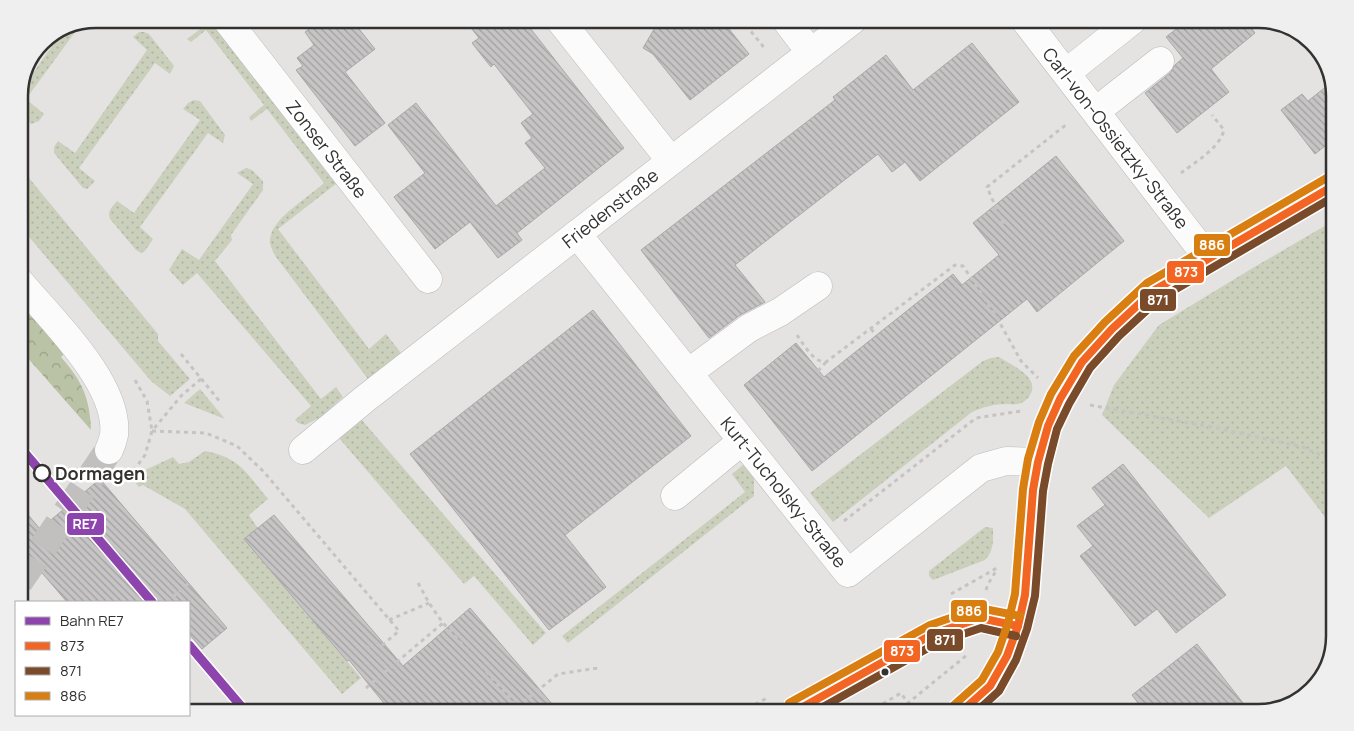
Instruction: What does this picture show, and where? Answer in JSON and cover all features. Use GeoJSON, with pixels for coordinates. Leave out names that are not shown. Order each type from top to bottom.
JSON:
{"type":"FeatureCollection","features":[{"type":"Feature","properties":{"kind":"street","name":"Zonser Straße"},"geometry":{"type":"LineString","coordinates":[[233,28],[428,279]]}},
{"type":"Feature","properties":{"kind":"street"},"geometry":{"type":"LineString","coordinates":[[566,28],[671,161]]}},
{"type":"Feature","properties":{"kind":"street"},"geometry":{"type":"LineString","coordinates":[[792,28],[811,53]]}},
{"type":"Feature","properties":{"kind":"street","name":"Friedenstraße"},"geometry":{"type":"LineString","coordinates":[[303,450],[366,398],[843,28]]}},
{"type":"Feature","properties":{"kind":"street","name":"Carl-von-Ossietzky-Straße"},"geometry":{"type":"LineString","coordinates":[[1031,28],[1208,258]]}},
{"type":"Feature","properties":{"kind":"street"},"geometry":{"type":"LineString","coordinates":[[1066,73],[1123,28]]}},
{"type":"Feature","properties":{"kind":"street"},"geometry":{"type":"LineString","coordinates":[[1094,108],[1160,60]]}},
{"type":"Feature","properties":{"kind":"street"},"geometry":{"type":"LineString","coordinates":[[970,704],[990,686],[1008,656],[1018,626],[1025,595],[1033,490],[1038,462],[1048,426],[1060,400],[1082,362],[1112,329],[1153,291],[1326,191]]}},
{"type":"Feature","properties":{"kind":"street","name":"Kurt-Tucholsky-Straße"},"geometry":{"type":"LineString","coordinates":[[577,234],[848,573],[981,468],[1006,460],[1038,462]]}},
{"type":"Feature","properties":{"kind":"street"},"geometry":{"type":"LineString","coordinates":[[688,373],[749,328],[780,312],[818,286]]}},
{"type":"Feature","properties":{"kind":"street"},"geometry":{"type":"LineString","coordinates":[[28,292],[92,367],[104,388],[113,420],[114,436],[110,450]]}},
{"type":"Feature","properties":{"kind":"street"},"geometry":{"type":"LineString","coordinates":[[675,496],[742,441]]}},
{"type":"Feature","properties":{"kind":"street"},"geometry":{"type":"LineString","coordinates":[[808,704],[933,634],[980,618],[1018,626]]}},
{"type":"Feature","properties":{"kind":"path"},"geometry":{"type":"LineString","coordinates":[[747,28],[785,74]]}},
{"type":"Feature","properties":{"kind":"path"},"geometry":{"type":"LineString","coordinates":[[1003,224],[987,187],[1094,108]]}},
{"type":"Feature","properties":{"kind":"path"},"geometry":{"type":"LineString","coordinates":[[1157,190],[1222,139],[1224,130],[1212,115]]}},
{"type":"Feature","properties":{"kind":"path"},"geometry":{"type":"LineString","coordinates":[[818,370],[955,265],[964,266],[996,316],[1020,361],[1060,400]]}},
{"type":"Feature","properties":{"kind":"path"},"geometry":{"type":"LineString","coordinates":[[922,290],[927,295]]}},
{"type":"Feature","properties":{"kind":"path"},"geometry":{"type":"LineString","coordinates":[[780,312],[816,359],[820,362],[826,362]]}},
{"type":"Feature","properties":{"kind":"path"},"geometry":{"type":"LineString","coordinates":[[871,329],[876,335]]}},
{"type":"Feature","properties":{"kind":"path"},"geometry":{"type":"LineString","coordinates":[[180,354],[221,403]]}},
{"type":"Feature","properties":{"kind":"path"},"geometry":{"type":"LineString","coordinates":[[129,477],[145,455],[152,431],[180,396],[201,379]]}},
{"type":"Feature","properties":{"kind":"path"},"geometry":{"type":"LineString","coordinates":[[821,539],[976,418],[991,414],[1024,411],[1060,400],[1137,412],[1293,444],[1326,457]]}},
{"type":"Feature","properties":{"kind":"path"},"geometry":{"type":"LineString","coordinates":[[152,431],[206,433],[237,446],[264,472],[399,631],[373,653]]}},
{"type":"Feature","properties":{"kind":"path"},"geometry":{"type":"LineString","coordinates":[[168,601],[189,583]]}},
{"type":"Feature","properties":{"kind":"path"},"geometry":{"type":"LineString","coordinates":[[418,583],[429,603],[443,622],[515,704]]}},
{"type":"Feature","properties":{"kind":"path"},"geometry":{"type":"LineString","coordinates":[[170,586],[177,594]]}},
{"type":"Feature","properties":{"kind":"path"},"geometry":{"type":"LineString","coordinates":[[389,620],[429,603]]}},
{"type":"Feature","properties":{"kind":"path"},"geometry":{"type":"LineString","coordinates":[[366,688],[443,622]]}},
{"type":"Feature","properties":{"kind":"path"},"geometry":{"type":"LineString","coordinates":[[373,640],[380,647]]}},
{"type":"Feature","properties":{"kind":"path"},"geometry":{"type":"LineString","coordinates":[[366,646],[388,669]]}},
{"type":"Feature","properties":{"kind":"path"},"geometry":{"type":"LineString","coordinates":[[522,704],[558,674],[598,668]]}},
{"type":"Feature","properties":{"kind":"path"},"geometry":{"type":"LineString","coordinates":[[893,692],[895,697]]}},
{"type":"Feature","properties":{"kind":"green space"},"geometry":{"type":"Polygon","coordinates":[[[202,28],[224,28],[341,180],[278,229],[369,349],[386,334],[401,353],[368,379],[276,257],[270,244],[271,235],[279,221],[324,183],[267,109],[251,121],[249,117],[264,105],[206,30],[191,42],[187,39],[202,28]]]}},
{"type":"Feature","properties":{"kind":"green space"},"geometry":{"type":"Polygon","coordinates":[[[76,30],[28,96],[30,77],[56,41],[76,30]]]}},
{"type":"Feature","properties":{"kind":"green space"},"geometry":{"type":"Polygon","coordinates":[[[139,32],[149,34],[174,66],[170,74],[155,63],[79,168],[95,181],[87,189],[83,188],[54,153],[54,147],[58,141],[75,153],[147,50],[133,37],[139,32]]]}},
{"type":"Feature","properties":{"kind":"green space"},"geometry":{"type":"Polygon","coordinates":[[[194,100],[200,101],[225,135],[223,143],[208,133],[140,227],[153,239],[145,251],[141,253],[136,250],[110,219],[110,211],[117,201],[134,213],[200,120],[183,109],[194,100]]]}},
{"type":"Feature","properties":{"kind":"green space"},"geometry":{"type":"Polygon","coordinates":[[[28,101],[44,114],[39,121],[31,124],[28,121],[28,101]]]}},
{"type":"Feature","properties":{"kind":"green space"},"geometry":{"type":"Polygon","coordinates":[[[246,168],[252,170],[263,181],[263,190],[231,235],[232,240],[215,261],[321,399],[336,387],[343,397],[321,417],[305,425],[295,420],[311,406],[197,273],[183,285],[169,270],[182,249],[199,260],[253,184],[237,173],[246,168]]]}},
{"type":"Feature","properties":{"kind":"green space"},"geometry":{"type":"Polygon","coordinates":[[[28,177],[158,334],[158,341],[190,379],[170,396],[151,381],[28,236],[28,177]]]}},
{"type":"Feature","properties":{"kind":"green space"},"geometry":{"type":"Polygon","coordinates":[[[1326,225],[1326,518],[1286,466],[1209,518],[1102,415],[1114,385],[1159,325],[1326,225]]]}},
{"type":"Feature","properties":{"kind":"green space"},"geometry":{"type":"Polygon","coordinates":[[[28,312],[64,354],[61,357],[84,390],[89,408],[91,430],[28,358],[28,312]]]}},
{"type":"Feature","properties":{"kind":"green space"},"geometry":{"type":"Polygon","coordinates":[[[999,357],[1028,377],[1032,389],[1027,399],[1018,404],[993,405],[972,412],[833,522],[810,493],[983,361],[999,357]]]}},
{"type":"Feature","properties":{"kind":"green space"},"geometry":{"type":"Polygon","coordinates":[[[200,389],[225,419],[184,403],[200,389]]]}},
{"type":"Feature","properties":{"kind":"green space"},"geometry":{"type":"Polygon","coordinates":[[[361,419],[546,633],[533,645],[474,576],[464,584],[339,438],[361,419]]]}},
{"type":"Feature","properties":{"kind":"green space"},"geometry":{"type":"Polygon","coordinates":[[[205,451],[235,462],[248,474],[268,499],[249,515],[347,661],[361,678],[342,694],[185,509],[143,485],[139,487],[133,480],[141,472],[173,457],[179,464],[189,462],[205,451]]]}},
{"type":"Feature","properties":{"kind":"green space"},"geometry":{"type":"Polygon","coordinates":[[[743,465],[754,478],[754,496],[568,643],[562,636],[745,492],[732,474],[743,465]]]}},
{"type":"Feature","properties":{"kind":"green space"},"geometry":{"type":"Polygon","coordinates":[[[985,527],[993,528],[993,541],[988,557],[985,560],[933,580],[929,576],[929,571],[985,527]]]}},
{"type":"Feature","properties":{"kind":"building"},"geometry":{"type":"Polygon","coordinates":[[[311,28],[358,28],[375,49],[345,72],[385,123],[355,146],[296,70],[303,66],[297,58],[314,45],[305,32],[311,28]]]}},
{"type":"Feature","properties":{"kind":"building"},"geometry":{"type":"Polygon","coordinates":[[[471,28],[530,28],[624,148],[517,233],[522,240],[498,258],[470,222],[435,249],[394,197],[425,173],[388,125],[416,103],[496,206],[545,168],[525,143],[532,138],[521,123],[533,114],[494,64],[491,67],[472,43],[479,38],[471,28]]]}},
{"type":"Feature","properties":{"kind":"building"},"geometry":{"type":"Polygon","coordinates":[[[655,28],[728,28],[749,54],[690,100],[653,54],[643,48],[655,28]]]}},
{"type":"Feature","properties":{"kind":"building"},"geometry":{"type":"Polygon","coordinates":[[[1178,28],[1251,28],[1255,33],[1211,69],[1229,92],[1177,133],[1145,93],[1170,73],[1183,58],[1166,37],[1178,28]]]}},
{"type":"Feature","properties":{"kind":"building"},"geometry":{"type":"Polygon","coordinates":[[[972,43],[1019,102],[920,181],[905,162],[892,172],[878,154],[735,265],[765,302],[740,315],[709,338],[641,250],[835,100],[833,97],[886,55],[913,90],[972,43]]]}},
{"type":"Feature","properties":{"kind":"building"},"geometry":{"type":"Polygon","coordinates":[[[1326,87],[1326,145],[1315,154],[1281,110],[1302,94],[1308,101],[1326,87]]]}},
{"type":"Feature","properties":{"kind":"building"},"geometry":{"type":"Polygon","coordinates":[[[1056,156],[1124,241],[1037,312],[1027,299],[812,471],[744,385],[796,343],[824,377],[953,274],[962,285],[999,255],[973,223],[1056,156]]]}},
{"type":"Feature","properties":{"kind":"building"},"geometry":{"type":"Polygon","coordinates":[[[593,310],[691,436],[565,535],[606,587],[549,630],[410,454],[593,310]]]}},
{"type":"Feature","properties":{"kind":"building"},"geometry":{"type":"Polygon","coordinates":[[[1123,464],[1226,595],[1176,633],[1157,609],[1135,626],[1080,556],[1093,546],[1077,526],[1105,505],[1092,488],[1123,464]]]}},
{"type":"Feature","properties":{"kind":"building"},"geometry":{"type":"Polygon","coordinates":[[[100,479],[227,628],[202,649],[190,635],[190,601],[66,601],[28,556],[28,515],[40,529],[100,479]]]}},
{"type":"Feature","properties":{"kind":"building"},"geometry":{"type":"Polygon","coordinates":[[[274,515],[403,666],[470,608],[552,704],[385,704],[244,539],[274,515]]]}},
{"type":"Feature","properties":{"kind":"building"},"geometry":{"type":"Polygon","coordinates":[[[1197,644],[1244,704],[1139,704],[1132,695],[1197,644]]]}},
{"type":"Feature","properties":{"kind":"tunnel"},"geometry":{"type":"LineString","coordinates":[[28,569],[109,450]]}},
{"type":"Feature","properties":{"kind":"rail line","name":"RE7"},"geometry":{"type":"LineString","coordinates":[[28,457],[151,601]]}},
{"type":"Feature","properties":{"kind":"rail line","name":"RE7"},"geometry":{"type":"LineString","coordinates":[[190,646],[239,704]]}},
{"type":"Feature","properties":{"kind":"transit line","name":"886"},"geometry":{"type":"LineString","coordinates":[[955,704],[982,680],[998,652],[1008,623],[1015,594],[1023,489],[1028,459],[1039,422],[1051,394],[1074,356],[1105,322],[1147,283],[1326,178]]}},
{"type":"Feature","properties":{"kind":"transit line","name":"873"},"geometry":{"type":"LineString","coordinates":[[970,704],[990,686],[1007,656],[1018,626],[1025,595],[1033,490],[1038,462],[1048,426],[1060,399],[1082,362],[1112,329],[1153,291],[1326,190]]}},
{"type":"Feature","properties":{"kind":"transit line","name":"871"},"geometry":{"type":"LineString","coordinates":[[985,704],[999,691],[1016,660],[1027,629],[1035,596],[1043,491],[1048,464],[1057,429],[1090,368],[1119,336],[1159,299],[1326,201]]}},
{"type":"Feature","properties":{"kind":"transit line","name":"886"},"geometry":{"type":"LineString","coordinates":[[789,703],[930,625],[979,608],[1020,616]]}},
{"type":"Feature","properties":{"kind":"transit line","name":"873"},"geometry":{"type":"LineString","coordinates":[[808,704],[933,634],[980,618],[1018,626]]}},
{"type":"Feature","properties":{"kind":"transit line","name":"871"},"geometry":{"type":"LineString","coordinates":[[828,704],[937,643],[981,628],[1016,636]]}},
{"type":"Feature","properties":{"kind":"place","name":"Dormagen"},"geometry":{"type":"Point","coordinates":[42,473]}}]}
